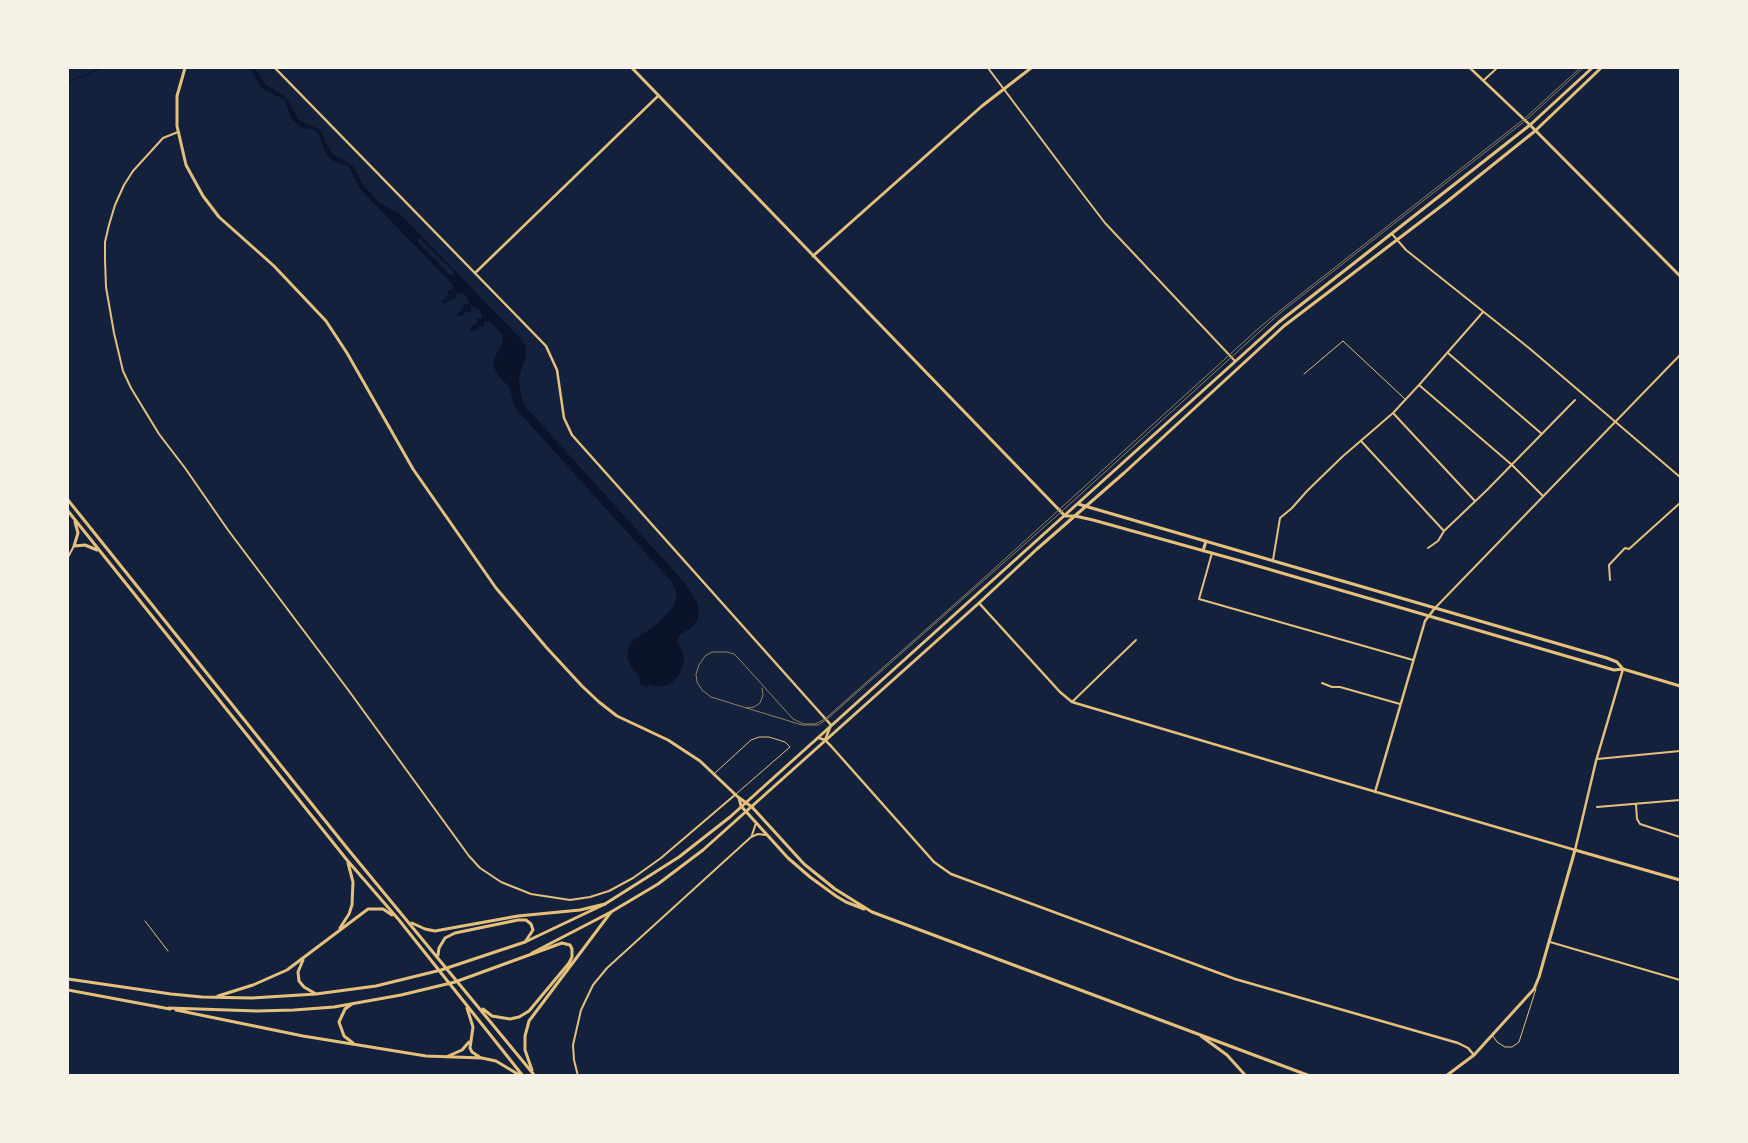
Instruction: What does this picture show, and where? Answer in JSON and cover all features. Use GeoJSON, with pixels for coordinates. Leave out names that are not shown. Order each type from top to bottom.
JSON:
{"type":"FeatureCollection","features":[{"type":"Feature","properties":{"kind":"main road"},"geometry":{"type":"LineString","coordinates":[[184,68],[177,96],[178,132],[186,165],[203,196],[219,217],[274,266],[326,321],[347,353],[413,469],[502,595],[546,647],[599,702],[617,716],[659,735],[679,747],[714,773],[737,796],[752,806],[804,864],[835,889],[872,912]]}},
{"type":"Feature","properties":{"kind":"main road"},"geometry":{"type":"LineString","coordinates":[[632,68],[1065,516],[1075,516],[1212,553],[1614,670],[1623,669],[1680,686]]}},
{"type":"Feature","properties":{"kind":"main road"},"geometry":{"type":"LineString","coordinates":[[813,256],[1004,89],[1031,68]]}},
{"type":"Feature","properties":{"kind":"main road"},"geometry":{"type":"LineString","coordinates":[[68,979],[171,994],[252,998],[316,994],[376,986],[442,970],[525,942],[605,904],[679,857],[730,817],[1279,322],[1530,126],[1592,68]]}},
{"type":"Feature","properties":{"kind":"main road"},"geometry":{"type":"LineString","coordinates":[[532,953],[611,912],[658,884],[684,865],[746,812],[979,603],[1284,326],[1535,130],[1601,68]]}},
{"type":"Feature","properties":{"kind":"main road"},"geometry":{"type":"LineString","coordinates":[[1530,126],[1680,276]]}},
{"type":"Feature","properties":{"kind":"main road"},"geometry":{"type":"LineString","coordinates":[[1235,361],[1240,366]]}},
{"type":"Feature","properties":{"kind":"main road"},"geometry":{"type":"LineString","coordinates":[[68,500],[306,796],[534,1074]]}},
{"type":"Feature","properties":{"kind":"main road"},"geometry":{"type":"LineString","coordinates":[[1092,501],[1091,505],[1093,508]]}},
{"type":"Feature","properties":{"kind":"main road"},"geometry":{"type":"LineString","coordinates":[[1078,504],[1607,658],[1617,662],[1623,669]]}},
{"type":"Feature","properties":{"kind":"main road"},"geometry":{"type":"LineString","coordinates":[[68,511],[522,1076]]}},
{"type":"Feature","properties":{"kind":"main road"},"geometry":{"type":"LineString","coordinates":[[74,519],[78,533],[74,546],[85,545],[100,552]]}},
{"type":"Feature","properties":{"kind":"main road"},"geometry":{"type":"LineString","coordinates":[[1203,551],[1206,541]]}},
{"type":"Feature","properties":{"kind":"main road"},"geometry":{"type":"LineString","coordinates":[[975,598],[979,603]]}},
{"type":"Feature","properties":{"kind":"main road"},"geometry":{"type":"LineString","coordinates":[[914,650],[919,650],[920,655]]}},
{"type":"Feature","properties":{"kind":"main road"},"geometry":{"type":"LineString","coordinates":[[737,796],[741,806],[788,858],[846,902],[1310,1076]]}},
{"type":"Feature","properties":{"kind":"main road"},"geometry":{"type":"LineString","coordinates":[[1446,1076],[1474,1055],[1530,994],[1539,977],[1550,942],[1575,850],[1680,880]]}},
{"type":"Feature","properties":{"kind":"main road"},"geometry":{"type":"LineString","coordinates":[[788,858],[792,858],[793,852]]}},
{"type":"Feature","properties":{"kind":"main road"},"geometry":{"type":"LineString","coordinates":[[337,932],[349,914],[352,905],[354,882],[347,860]]}},
{"type":"Feature","properties":{"kind":"main road"},"geometry":{"type":"LineString","coordinates":[[409,921],[424,929],[435,931],[518,916],[580,910],[605,904]]}},
{"type":"Feature","properties":{"kind":"main road"},"geometry":{"type":"LineString","coordinates":[[213,997],[272,978],[305,957],[368,909],[383,909],[398,920]]}},
{"type":"Feature","properties":{"kind":"main road"},"geometry":{"type":"LineString","coordinates":[[534,1074],[525,1050],[528,1021],[611,912]]}},
{"type":"Feature","properties":{"kind":"main road"},"geometry":{"type":"LineString","coordinates":[[438,956],[442,942],[448,936],[518,920],[526,920],[531,924],[531,934],[525,942]]}},
{"type":"Feature","properties":{"kind":"main road"},"geometry":{"type":"LineString","coordinates":[[169,1008],[257,1011],[294,1010],[352,1004],[455,982],[562,943],[570,945],[573,953],[569,963],[535,1005],[519,1017],[510,1019],[492,1016],[478,1006]]}},
{"type":"Feature","properties":{"kind":"main road"},"geometry":{"type":"LineString","coordinates":[[305,957],[299,967],[299,981],[304,987],[316,994]]}},
{"type":"Feature","properties":{"kind":"main road"},"geometry":{"type":"LineString","coordinates":[[68,990],[169,1008],[303,1036],[442,1058],[482,1058],[496,1061],[522,1076]]}},
{"type":"Feature","properties":{"kind":"main road"},"geometry":{"type":"LineString","coordinates":[[464,1003],[473,1026],[470,1041],[472,1052],[482,1058]]}},
{"type":"Feature","properties":{"kind":"main road"},"geometry":{"type":"LineString","coordinates":[[352,1004],[345,1010],[340,1022],[344,1036],[356,1044]]}},
{"type":"Feature","properties":{"kind":"main road"},"geometry":{"type":"LineString","coordinates":[[1191,1031],[1227,1055],[1246,1076]]}},
{"type":"Feature","properties":{"kind":"main road"},"geometry":{"type":"LineString","coordinates":[[442,1058],[462,1050],[470,1041]]}},
{"type":"Feature","properties":{"kind":"street"},"geometry":{"type":"LineString","coordinates":[[275,68],[546,346],[556,366],[564,418],[572,436],[831,725],[825,740]]}},
{"type":"Feature","properties":{"kind":"street"},"geometry":{"type":"LineString","coordinates":[[988,68],[1106,223],[1235,361]]}},
{"type":"Feature","properties":{"kind":"street"},"geometry":{"type":"LineString","coordinates":[[1470,68],[1530,126]]}},
{"type":"Feature","properties":{"kind":"street"},"geometry":{"type":"LineString","coordinates":[[1483,80],[1496,68]]}},
{"type":"Feature","properties":{"kind":"street"},"geometry":{"type":"LineString","coordinates":[[475,274],[658,96]]}},
{"type":"Feature","properties":{"kind":"street"},"geometry":{"type":"LineString","coordinates":[[178,132],[163,138],[138,164],[124,185],[115,205],[105,242],[106,287],[123,372],[159,434],[228,530],[349,690],[469,856],[480,868],[501,882],[531,894],[570,900],[590,897],[610,891],[640,873],[679,844],[737,796]]}},
{"type":"Feature","properties":{"kind":"street"},"geometry":{"type":"LineString","coordinates":[[1392,234],[1396,240],[1482,312],[1529,348],[1680,477]]}},
{"type":"Feature","properties":{"kind":"street"},"geometry":{"type":"LineString","coordinates":[[1273,560],[1280,518],[1328,470],[1406,400],[1482,312]]}},
{"type":"Feature","properties":{"kind":"street"},"geometry":{"type":"LineString","coordinates":[[1448,353],[1542,434]]}},
{"type":"Feature","properties":{"kind":"street"},"geometry":{"type":"LineString","coordinates":[[1375,792],[1413,660],[1428,616],[1680,355]]}},
{"type":"Feature","properties":{"kind":"street"},"geometry":{"type":"LineString","coordinates":[[1419,385],[1512,465],[1543,496]]}},
{"type":"Feature","properties":{"kind":"street"},"geometry":{"type":"LineString","coordinates":[[1428,548],[1438,541],[1444,531],[1575,400]]}},
{"type":"Feature","properties":{"kind":"street"},"geometry":{"type":"LineString","coordinates":[[1393,413],[1475,501]]}},
{"type":"Feature","properties":{"kind":"street"},"geometry":{"type":"LineString","coordinates":[[1361,441],[1444,531]]}},
{"type":"Feature","properties":{"kind":"street"},"geometry":{"type":"LineString","coordinates":[[1610,580],[1609,565],[1624,548],[1628,548],[1680,503]]}},
{"type":"Feature","properties":{"kind":"street"},"geometry":{"type":"LineString","coordinates":[[68,557],[74,546]]}},
{"type":"Feature","properties":{"kind":"street"},"geometry":{"type":"LineString","coordinates":[[1212,553],[1199,599],[1413,660]]}},
{"type":"Feature","properties":{"kind":"street"},"geometry":{"type":"LineString","coordinates":[[979,603],[1060,692],[1072,702],[1575,850],[1597,759],[1623,669]]}},
{"type":"Feature","properties":{"kind":"street"},"geometry":{"type":"LineString","coordinates":[[1072,702],[1136,640]]}},
{"type":"Feature","properties":{"kind":"street"},"geometry":{"type":"LineString","coordinates":[[1322,684],[1340,687],[1400,704]]}},
{"type":"Feature","properties":{"kind":"street"},"geometry":{"type":"LineString","coordinates":[[817,738],[825,740],[934,862],[951,874],[1235,979],[1458,1043],[1468,1048],[1474,1055]]}},
{"type":"Feature","properties":{"kind":"street"},"geometry":{"type":"LineString","coordinates":[[1597,759],[1680,751]]}},
{"type":"Feature","properties":{"kind":"street"},"geometry":{"type":"LineString","coordinates":[[1597,807],[1680,800]]}},
{"type":"Feature","properties":{"kind":"street"},"geometry":{"type":"LineString","coordinates":[[1636,804],[1637,819],[1640,824],[1680,837]]}},
{"type":"Feature","properties":{"kind":"street"},"geometry":{"type":"LineString","coordinates":[[751,837],[756,823]]}},
{"type":"Feature","properties":{"kind":"street"},"geometry":{"type":"LineString","coordinates":[[578,1076],[573,1046],[581,1010],[593,985],[608,968],[751,837],[758,834],[766,835]]}},
{"type":"Feature","properties":{"kind":"street"},"geometry":{"type":"LineString","coordinates":[[1550,942],[1680,980]]}},
{"type":"Feature","properties":{"kind":"lane"},"geometry":{"type":"LineString","coordinates":[[1304,374],[1343,342],[1406,400]]}},
{"type":"Feature","properties":{"kind":"lane"},"geometry":{"type":"LineString","coordinates":[[714,773],[751,740],[759,737],[768,737],[785,742],[790,748],[737,796]]}},
{"type":"Feature","properties":{"kind":"lane"},"geometry":{"type":"LineString","coordinates":[[145,921],[168,951]]}},
{"type":"Feature","properties":{"kind":"lane"},"geometry":{"type":"LineString","coordinates":[[1493,1036],[1497,1042],[1505,1047],[1512,1047],[1519,1042],[1539,977]]}},
{"type":"Feature","properties":{"kind":"water"},"geometry":{"type":"Polygon","coordinates":[[[250,68],[255,68],[266,85],[286,97],[299,120],[320,130],[332,154],[353,166],[364,186],[380,203],[401,215],[522,340],[525,345],[526,354],[519,379],[524,405],[684,582],[697,602],[699,612],[697,621],[691,628],[681,634],[677,641],[683,652],[684,661],[679,675],[671,684],[658,687],[649,684],[647,688],[640,684],[640,677],[631,668],[627,656],[629,646],[633,641],[658,623],[674,606],[677,594],[672,582],[516,409],[510,388],[497,374],[493,365],[503,342],[503,336],[491,323],[486,321],[484,322],[484,327],[479,326],[479,329],[475,330],[475,332],[471,331],[470,328],[477,323],[477,318],[482,319],[482,315],[478,309],[471,306],[471,312],[465,312],[464,315],[457,316],[463,309],[463,304],[469,304],[468,299],[463,294],[456,293],[456,298],[451,298],[451,301],[447,301],[446,304],[442,303],[446,296],[449,297],[448,291],[454,289],[452,284],[361,190],[349,167],[332,160],[326,154],[318,133],[298,125],[291,118],[285,100],[261,88],[250,68]],[[419,238],[417,240],[450,275],[454,276],[454,272],[419,238]]]}},
{"type":"Feature","properties":{"kind":"waterway"},"geometry":{"type":"LineString","coordinates":[[68,82],[102,68]]}},
{"type":"Feature","properties":{"kind":"tram line"},"geometry":{"type":"LineString","coordinates":[[1580,68],[1524,119],[1259,328],[974,587],[825,719],[815,724],[804,724],[793,719],[739,659],[734,654],[727,652],[712,652],[705,656],[699,665],[696,674],[697,682],[702,690],[711,697],[802,725],[818,725],[826,720],[1061,512],[1280,313],[1525,121],[1583,68]]}},
{"type":"Feature","properties":{"kind":"tram line"},"geometry":{"type":"LineString","coordinates":[[746,708],[754,707],[760,703],[763,695],[762,688]]}}]}
